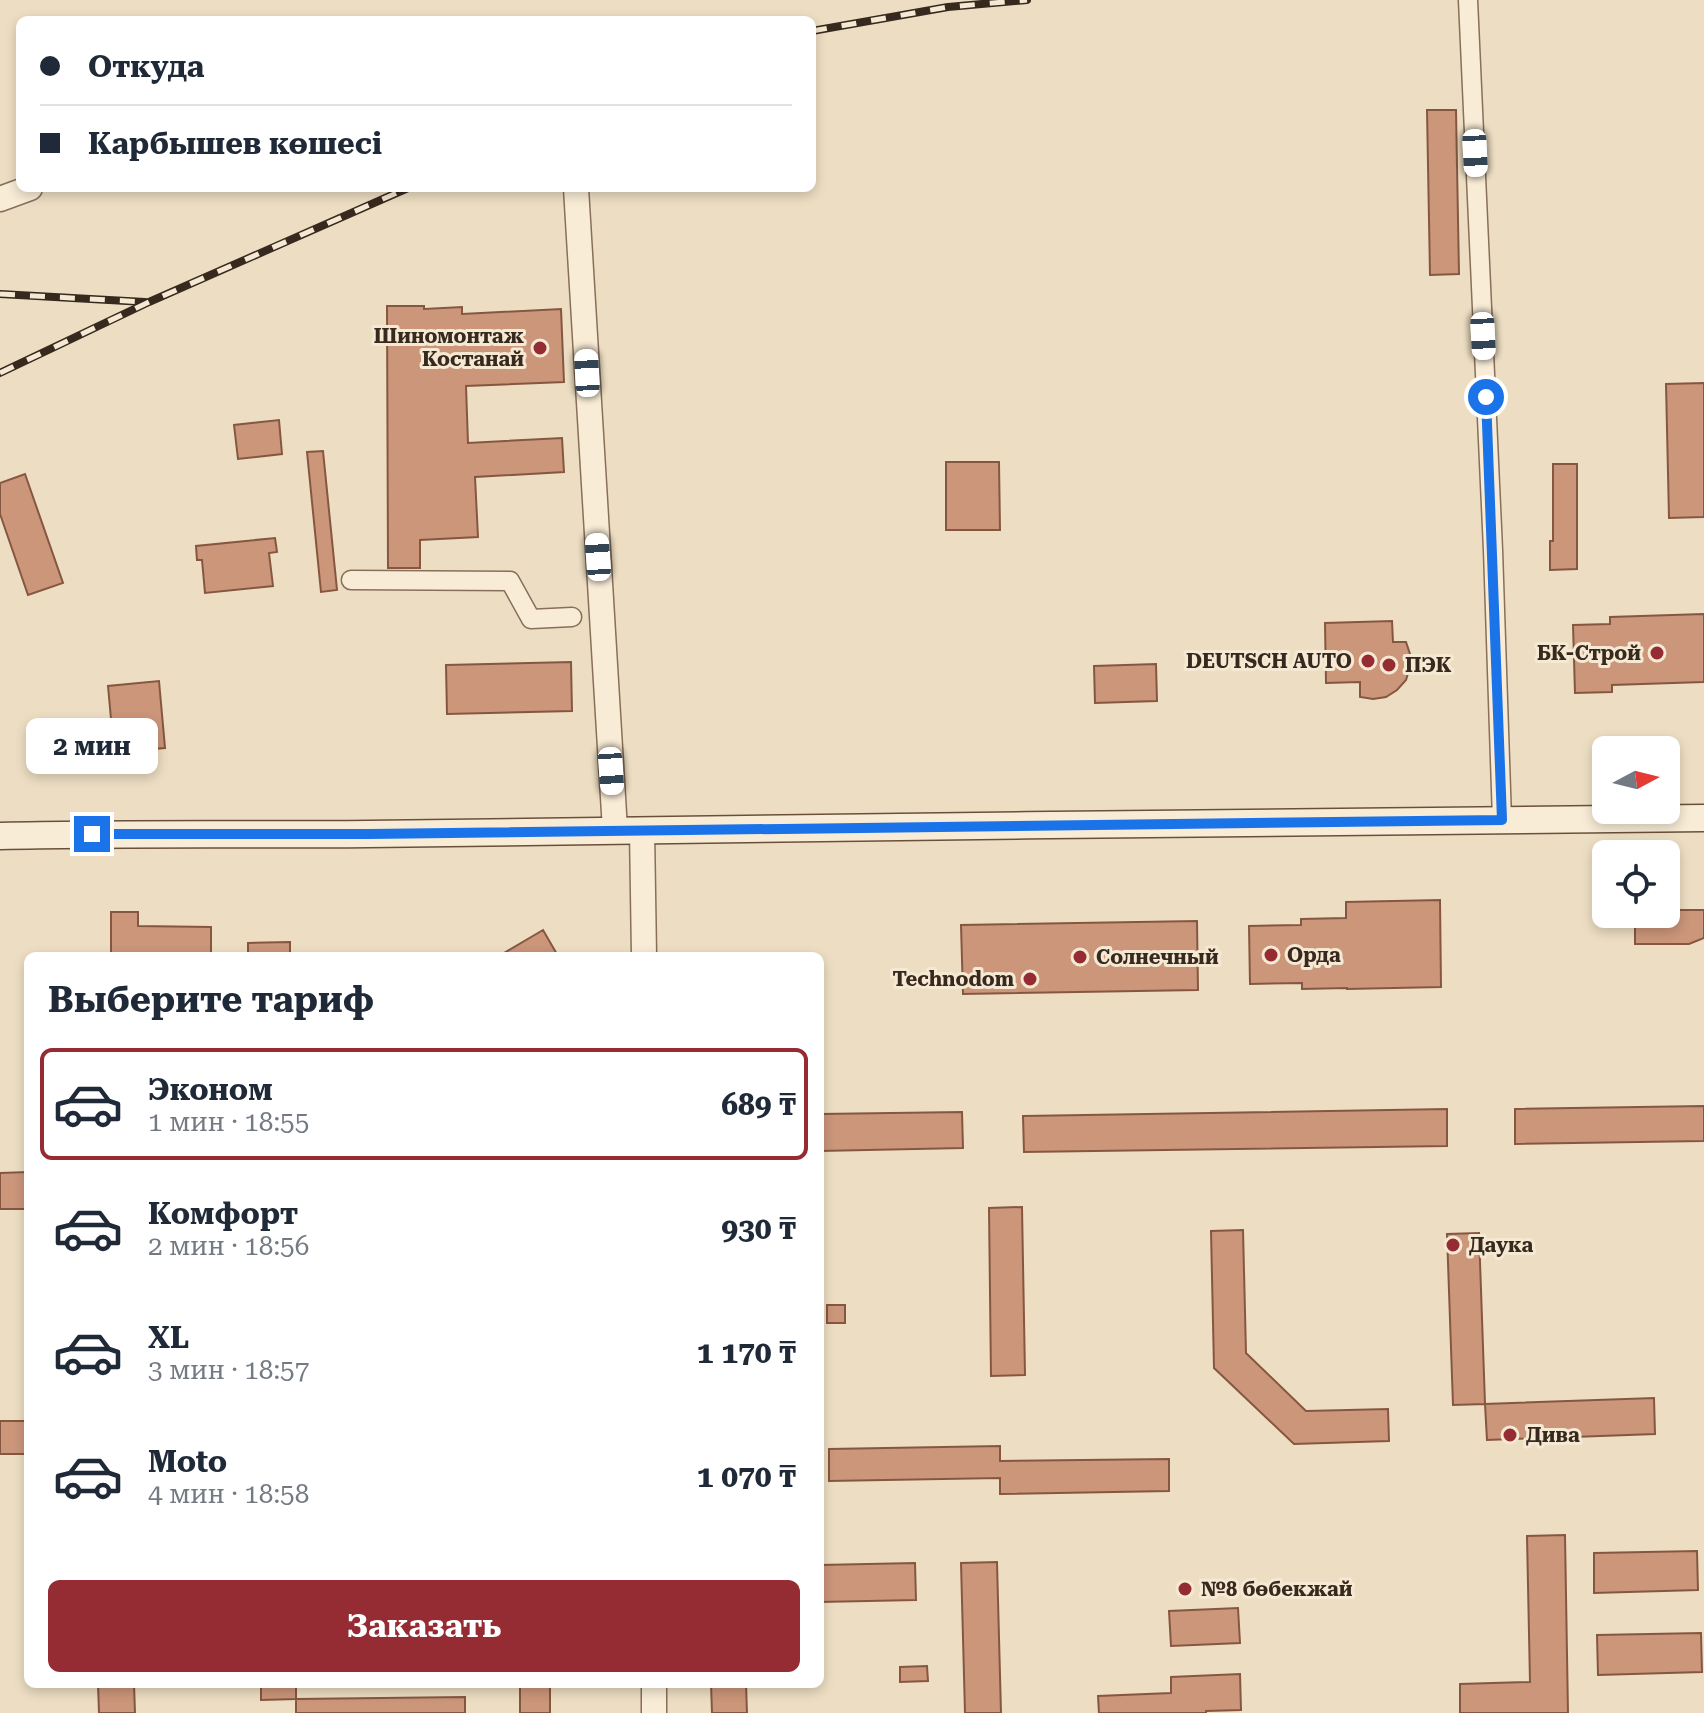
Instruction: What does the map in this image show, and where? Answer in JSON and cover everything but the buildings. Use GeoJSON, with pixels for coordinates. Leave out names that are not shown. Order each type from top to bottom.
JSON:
{"type":"FeatureCollection","features":[{"type":"Feature","properties":{"kind":"main road"},"geometry":{"type":"LineString","coordinates":[[0,836],[1704,818]]}},
{"type":"Feature","properties":{"kind":"street"},"geometry":{"type":"LineString","coordinates":[[1468,0],[1502,820]]}},
{"type":"Feature","properties":{"kind":"street"},"geometry":{"type":"LineString","coordinates":[[0,199],[19,192]]}},
{"type":"Feature","properties":{"kind":"street"},"geometry":{"type":"LineString","coordinates":[[576,192],[615,830]]}},
{"type":"Feature","properties":{"kind":"street"},"geometry":{"type":"LineString","coordinates":[[351,580],[510,581],[531,619],[572,617]]}},
{"type":"Feature","properties":{"kind":"street"},"geometry":{"type":"LineString","coordinates":[[642,830],[644,952]]}},
{"type":"Feature","properties":{"kind":"street"},"geometry":{"type":"LineString","coordinates":[[654,1688],[654,1713]]}},
{"type":"Feature","properties":{"kind":"railway"},"geometry":{"type":"LineString","coordinates":[[816,30],[948,7],[1027,0]]}},
{"type":"Feature","properties":{"kind":"railway"},"geometry":{"type":"LineString","coordinates":[[0,373],[149,302],[399,192]]}},
{"type":"Feature","properties":{"kind":"railway"},"geometry":{"type":"LineString","coordinates":[[0,294],[145,302]]}},
{"type":"Feature","properties":{"kind":"place","name":"Шиномонтаж Костанай"},"geometry":{"type":"Point","coordinates":[540,348]}},
{"type":"Feature","properties":{"kind":"place","name":"БК-Строй"},"geometry":{"type":"Point","coordinates":[1657,653]}},
{"type":"Feature","properties":{"kind":"place","name":"DEUTSCH AUTO"},"geometry":{"type":"Point","coordinates":[1368,661]}},
{"type":"Feature","properties":{"kind":"place","name":"ПЭК"},"geometry":{"type":"Point","coordinates":[1389,665]}},
{"type":"Feature","properties":{"kind":"place","name":"Орда"},"geometry":{"type":"Point","coordinates":[1271,955]}},
{"type":"Feature","properties":{"kind":"place","name":"Солнечный"},"geometry":{"type":"Point","coordinates":[1080,957]}},
{"type":"Feature","properties":{"kind":"place","name":"Technodom"},"geometry":{"type":"Point","coordinates":[1030,979]}},
{"type":"Feature","properties":{"kind":"place","name":"Даука"},"geometry":{"type":"Point","coordinates":[1453,1245]}},
{"type":"Feature","properties":{"kind":"place","name":"Дива"},"geometry":{"type":"Point","coordinates":[1510,1435]}},
{"type":"Feature","properties":{"kind":"place","name":"№8 бөбекжай"},"geometry":{"type":"Point","coordinates":[1185,1589]}},
{"type":"Feature","properties":{"kind":"route"},"geometry":{"type":"LineString","coordinates":[[92,834],[369,834],[1502,820],[1486,397]]}}]}
